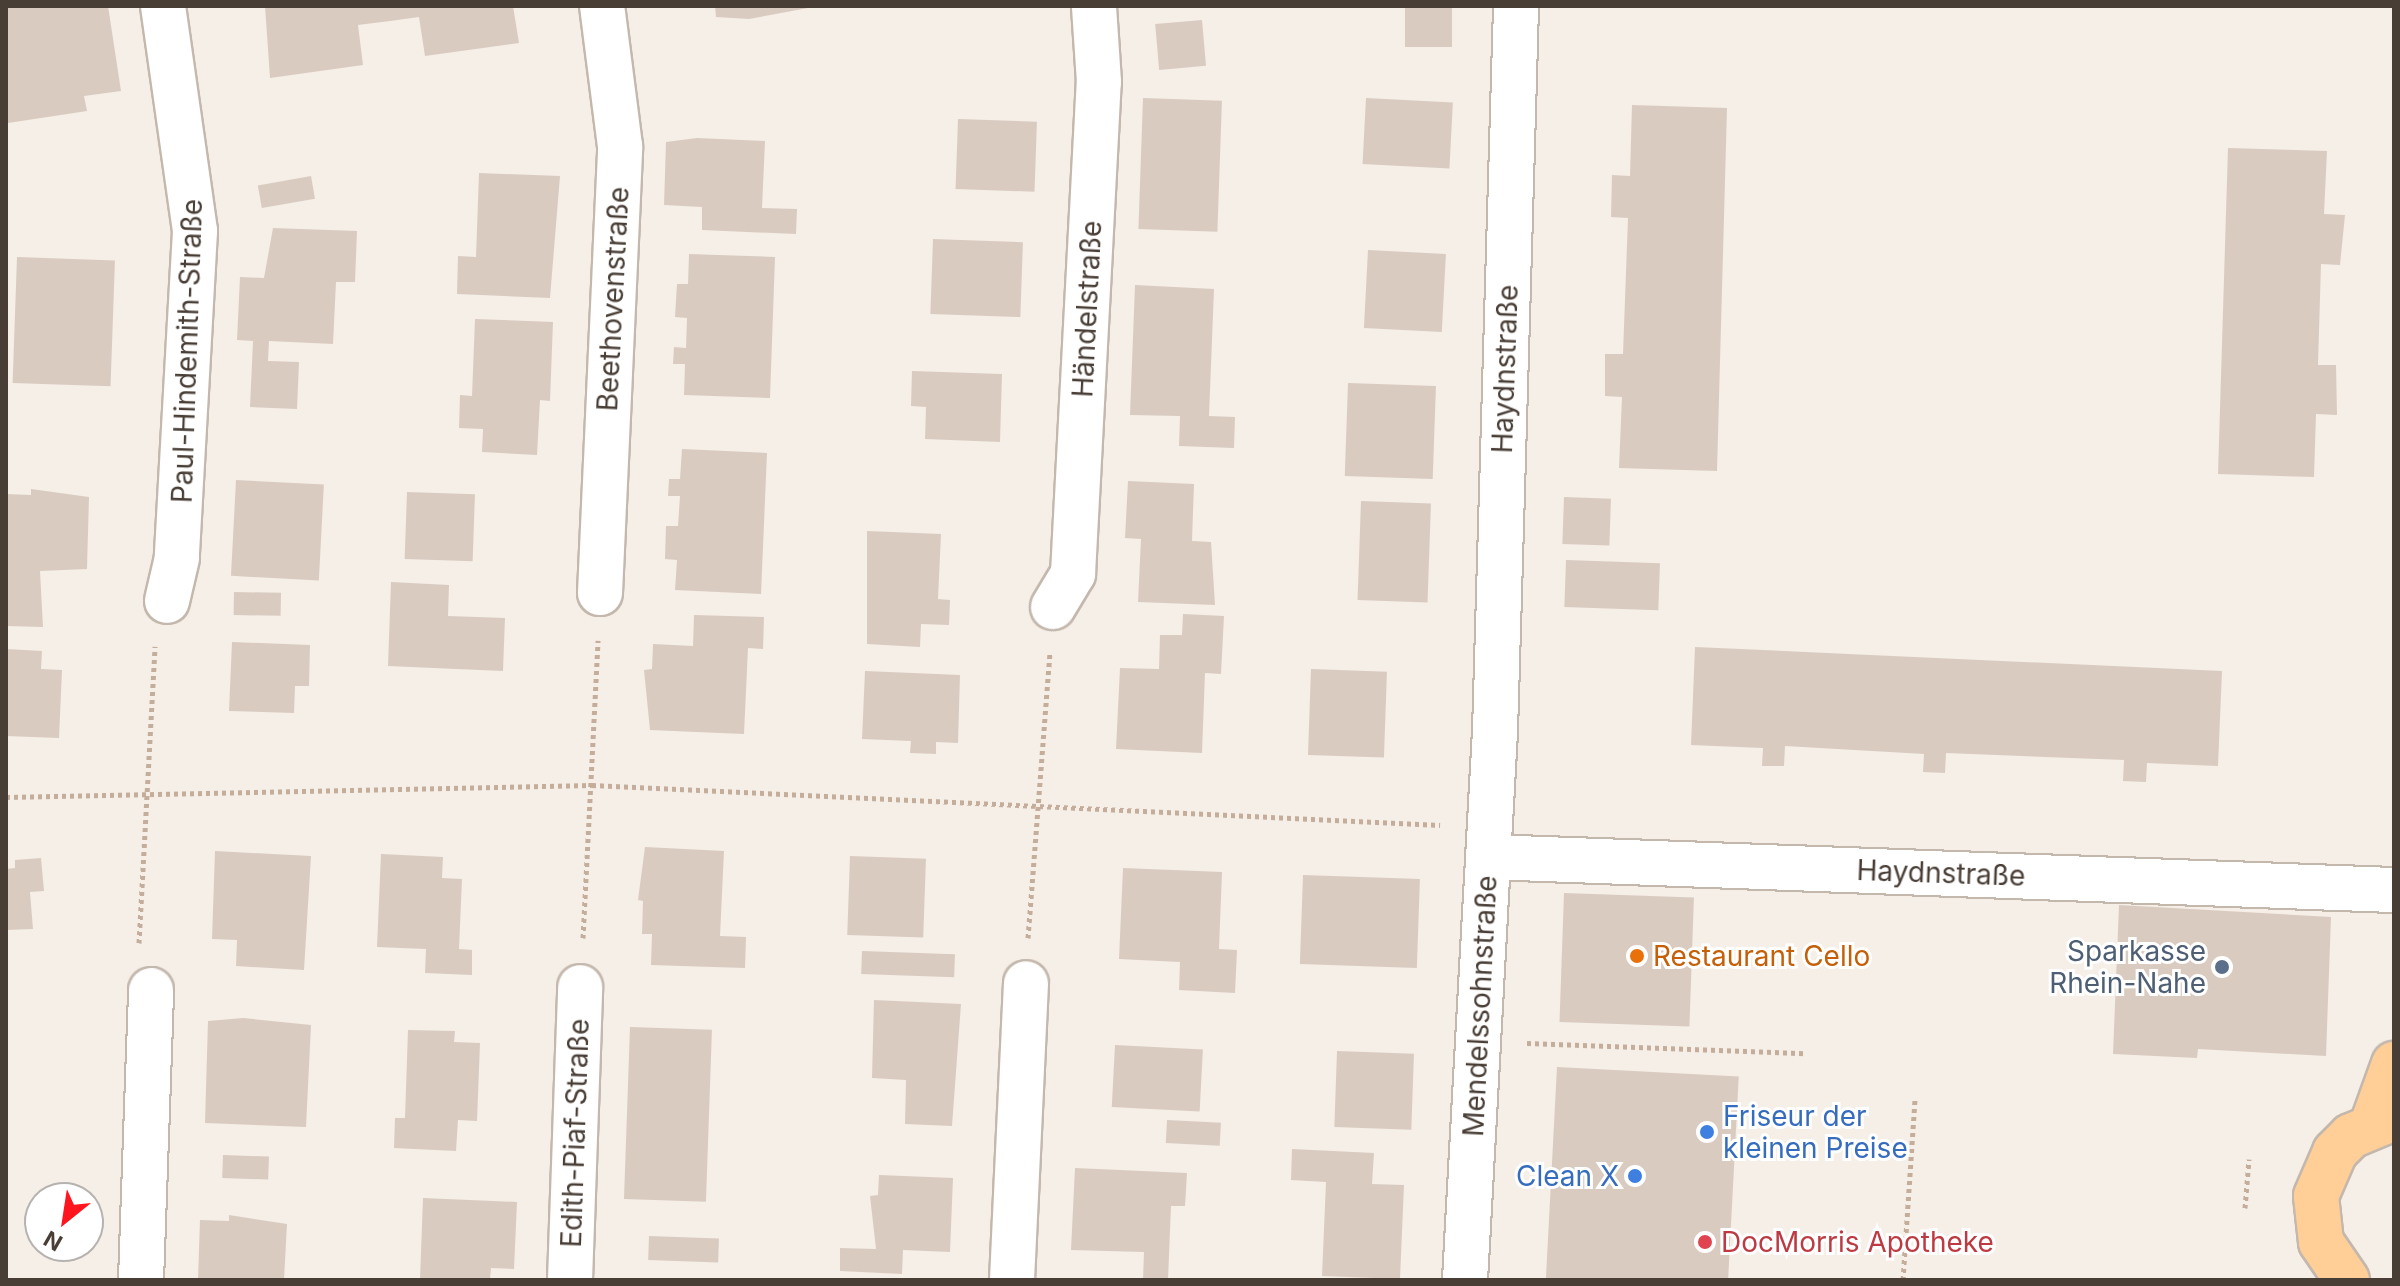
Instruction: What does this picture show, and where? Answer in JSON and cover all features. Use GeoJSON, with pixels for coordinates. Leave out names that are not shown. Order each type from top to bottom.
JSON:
{"type":"FeatureCollection","features":[{"type":"Feature","properties":{"kind":"main road"},"geometry":{"type":"LineString","coordinates":[[2347,1280],[2321,1242],[2316,1196],[2335,1152],[2383,1122],[2394,1064]]}},
{"type":"Feature","properties":{"kind":"street","name":"Paul-Hindemith-Straße"},"geometry":{"type":"LineString","coordinates":[[163,6],[195,231],[177,558],[167,601]]}},
{"type":"Feature","properties":{"kind":"street","name":"Beethovenstraße"},"geometry":{"type":"LineString","coordinates":[[600,593],[620,146],[602,6]]}},
{"type":"Feature","properties":{"kind":"street","name":"Händelstraße"},"geometry":{"type":"LineString","coordinates":[[1053,607],[1073,574],[1099,82],[1094,6]]}},
{"type":"Feature","properties":{"kind":"street","name":"Haydnstraße"},"geometry":{"type":"LineString","coordinates":[[1495,732],[1516,6]]}},
{"type":"Feature","properties":{"kind":"street","name":"Mendelssohnstraße"},"geometry":{"type":"LineString","coordinates":[[1465,1280],[1495,732]]}},
{"type":"Feature","properties":{"kind":"street","name":"Haydnstraße"},"geometry":{"type":"LineString","coordinates":[[1489,842],[2394,890]]}},
{"type":"Feature","properties":{"kind":"street"},"geometry":{"type":"LineString","coordinates":[[1012,1280],[1026,983]]}},
{"type":"Feature","properties":{"kind":"street","name":"Edith-Piaf-Straße"},"geometry":{"type":"LineString","coordinates":[[570,1280],[580,987]]}},
{"type":"Feature","properties":{"kind":"street"},"geometry":{"type":"LineString","coordinates":[[141,1280],[151,990]]}},
{"type":"Feature","properties":{"kind":"path"},"geometry":{"type":"LineString","coordinates":[[580,987],[600,593]]}},
{"type":"Feature","properties":{"kind":"path"},"geometry":{"type":"LineString","coordinates":[[151,990],[139,933],[152,791],[152,659],[167,601]]}},
{"type":"Feature","properties":{"kind":"path"},"geometry":{"type":"LineString","coordinates":[[1026,983],[1053,607]]}},
{"type":"Feature","properties":{"kind":"path"},"geometry":{"type":"LineString","coordinates":[[6,797],[152,791],[592,785],[1038,804],[1489,842]]}},
{"type":"Feature","properties":{"kind":"path"},"geometry":{"type":"LineString","coordinates":[[1478,1041],[1805,1053]]}},
{"type":"Feature","properties":{"kind":"path"},"geometry":{"type":"LineString","coordinates":[[1903,1280],[1915,1097]]}},
{"type":"Feature","properties":{"kind":"path"},"geometry":{"type":"LineString","coordinates":[[2245,1208],[2249,1159]]}},
{"type":"Feature","properties":{"kind":"building"},"geometry":{"type":"Polygon","coordinates":[[[6,6],[108,6],[121,91],[84,96],[87,111],[8,123],[6,6]]]}},
{"type":"Feature","properties":{"kind":"building"},"geometry":{"type":"Polygon","coordinates":[[[265,6],[513,6],[519,43],[425,56],[419,17],[358,25],[363,65],[270,78],[265,6]]]}},
{"type":"Feature","properties":{"kind":"building"},"geometry":{"type":"Polygon","coordinates":[[[715,6],[808,8],[749,19],[716,17],[715,6]]]}},
{"type":"Feature","properties":{"kind":"building"},"geometry":{"type":"Polygon","coordinates":[[[1405,6],[1452,6],[1452,47],[1405,47],[1405,6]]]}},
{"type":"Feature","properties":{"kind":"building"},"geometry":{"type":"Polygon","coordinates":[[[1202,20],[1206,66],[1159,70],[1155,24],[1202,20]]]}},
{"type":"Feature","properties":{"kind":"building"},"geometry":{"type":"Polygon","coordinates":[[[1143,98],[1222,101],[1217,232],[1138,229],[1143,98]]]}},
{"type":"Feature","properties":{"kind":"building"},"geometry":{"type":"Polygon","coordinates":[[[1366,98],[1453,103],[1449,168],[1363,164],[1366,98]]]}},
{"type":"Feature","properties":{"kind":"building"},"geometry":{"type":"Polygon","coordinates":[[[1632,105],[1727,108],[1717,471],[1619,468],[1622,397],[1605,396],[1605,354],[1623,354],[1628,218],[1611,217],[1612,175],[1630,176],[1632,105]]]}},
{"type":"Feature","properties":{"kind":"building"},"geometry":{"type":"Polygon","coordinates":[[[958,119],[1037,122],[1035,192],[956,189],[958,119]]]}},
{"type":"Feature","properties":{"kind":"building"},"geometry":{"type":"Polygon","coordinates":[[[697,138],[765,141],[762,208],[797,209],[796,234],[702,230],[702,207],[664,205],[666,142],[697,138]]]}},
{"type":"Feature","properties":{"kind":"building"},"geometry":{"type":"Polygon","coordinates":[[[2228,148],[2327,151],[2324,214],[2345,215],[2340,265],[2321,264],[2318,365],[2336,365],[2337,415],[2316,414],[2314,477],[2218,474],[2228,148]]]}},
{"type":"Feature","properties":{"kind":"building"},"geometry":{"type":"Polygon","coordinates":[[[479,173],[560,176],[550,298],[457,294],[458,256],[476,257],[479,173]]]}},
{"type":"Feature","properties":{"kind":"building"},"geometry":{"type":"Polygon","coordinates":[[[311,176],[315,199],[262,208],[258,185],[311,176]]]}},
{"type":"Feature","properties":{"kind":"building"},"geometry":{"type":"Polygon","coordinates":[[[273,228],[357,231],[355,282],[336,282],[333,344],[269,341],[268,361],[299,362],[297,409],[250,407],[253,341],[237,340],[240,277],[264,278],[273,228]]]}},
{"type":"Feature","properties":{"kind":"building"},"geometry":{"type":"Polygon","coordinates":[[[933,239],[1023,242],[1020,317],[930,314],[933,239]]]}},
{"type":"Feature","properties":{"kind":"building"},"geometry":{"type":"Polygon","coordinates":[[[1368,250],[1446,254],[1442,332],[1364,328],[1368,250]]]}},
{"type":"Feature","properties":{"kind":"building"},"geometry":{"type":"Polygon","coordinates":[[[689,254],[775,257],[770,398],[684,395],[685,364],[673,364],[674,347],[686,348],[687,318],[675,317],[677,284],[688,284],[689,254]]]}},
{"type":"Feature","properties":{"kind":"building"},"geometry":{"type":"Polygon","coordinates":[[[17,257],[115,260],[111,386],[13,383],[17,257]]]}},
{"type":"Feature","properties":{"kind":"building"},"geometry":{"type":"Polygon","coordinates":[[[1135,285],[1214,289],[1209,416],[1235,417],[1234,448],[1179,446],[1180,416],[1130,415],[1135,285]]]}},
{"type":"Feature","properties":{"kind":"building"},"geometry":{"type":"Polygon","coordinates":[[[475,319],[553,322],[550,401],[540,400],[537,455],[482,452],[483,429],[459,428],[460,395],[472,396],[475,319]]]}},
{"type":"Feature","properties":{"kind":"building"},"geometry":{"type":"Polygon","coordinates":[[[912,371],[1002,374],[1000,442],[925,439],[926,407],[911,406],[912,371]]]}},
{"type":"Feature","properties":{"kind":"building"},"geometry":{"type":"Polygon","coordinates":[[[1348,383],[1436,386],[1433,479],[1345,476],[1348,383]]]}},
{"type":"Feature","properties":{"kind":"building"},"geometry":{"type":"Polygon","coordinates":[[[682,449],[767,453],[761,594],[675,590],[677,560],[665,559],[666,526],[678,526],[680,496],[668,496],[669,479],[680,479],[682,449]]]}},
{"type":"Feature","properties":{"kind":"building"},"geometry":{"type":"Polygon","coordinates":[[[236,480],[324,485],[319,580],[231,576],[236,480]]]}},
{"type":"Feature","properties":{"kind":"building"},"geometry":{"type":"Polygon","coordinates":[[[1128,481],[1194,484],[1192,541],[1211,542],[1215,605],[1138,602],[1141,539],[1125,538],[1128,481]]]}},
{"type":"Feature","properties":{"kind":"building"},"geometry":{"type":"Polygon","coordinates":[[[31,489],[89,497],[87,569],[40,571],[43,627],[6,626],[6,494],[31,495],[31,489]]]}},
{"type":"Feature","properties":{"kind":"building"},"geometry":{"type":"Polygon","coordinates":[[[407,492],[475,494],[473,561],[405,559],[407,492]]]}},
{"type":"Feature","properties":{"kind":"building"},"geometry":{"type":"Polygon","coordinates":[[[1564,497],[1611,499],[1609,546],[1562,544],[1564,497]]]}},
{"type":"Feature","properties":{"kind":"building"},"geometry":{"type":"Polygon","coordinates":[[[1361,501],[1431,503],[1428,602],[1358,600],[1361,501]]]}},
{"type":"Feature","properties":{"kind":"building"},"geometry":{"type":"Polygon","coordinates":[[[867,531],[941,534],[938,599],[950,600],[949,625],[921,624],[920,647],[867,644],[867,531]]]}},
{"type":"Feature","properties":{"kind":"building"},"geometry":{"type":"Polygon","coordinates":[[[1566,560],[1660,563],[1658,610],[1564,607],[1566,560]]]}},
{"type":"Feature","properties":{"kind":"building"},"geometry":{"type":"Polygon","coordinates":[[[391,582],[449,585],[448,616],[505,618],[503,671],[388,666],[391,582]]]}},
{"type":"Feature","properties":{"kind":"building"},"geometry":{"type":"Polygon","coordinates":[[[234,592],[281,593],[281,616],[234,615],[234,592]]]}},
{"type":"Feature","properties":{"kind":"building"},"geometry":{"type":"Polygon","coordinates":[[[1183,614],[1224,616],[1221,674],[1205,673],[1202,753],[1116,749],[1120,668],[1159,669],[1160,635],[1182,635],[1183,614]]]}},
{"type":"Feature","properties":{"kind":"building"},"geometry":{"type":"Polygon","coordinates":[[[694,615],[764,617],[763,649],[748,648],[744,734],[650,730],[644,670],[652,669],[653,644],[693,646],[694,615]]]}},
{"type":"Feature","properties":{"kind":"building"},"geometry":{"type":"Polygon","coordinates":[[[232,642],[310,645],[309,686],[295,686],[294,713],[229,711],[232,642]]]}},
{"type":"Feature","properties":{"kind":"building"},"geometry":{"type":"Polygon","coordinates":[[[1695,647],[2222,671],[2218,766],[2147,763],[2146,782],[2123,781],[2124,760],[1946,753],[1945,773],[1923,772],[1924,754],[1785,746],[1784,766],[1762,766],[1763,748],[1691,745],[1695,647]]]}},
{"type":"Feature","properties":{"kind":"building"},"geometry":{"type":"Polygon","coordinates":[[[6,649],[42,651],[41,669],[62,670],[59,738],[6,736],[6,649]]]}},
{"type":"Feature","properties":{"kind":"building"},"geometry":{"type":"Polygon","coordinates":[[[1311,669],[1387,672],[1384,758],[1308,755],[1311,669]]]}},
{"type":"Feature","properties":{"kind":"building"},"geometry":{"type":"Polygon","coordinates":[[[865,671],[960,675],[958,743],[936,742],[936,754],[910,753],[911,741],[862,739],[865,671]]]}},
{"type":"Feature","properties":{"kind":"building"},"geometry":{"type":"Polygon","coordinates":[[[645,847],[724,851],[720,936],[746,937],[745,968],[651,965],[652,934],[642,934],[643,901],[638,900],[645,847]]]}},
{"type":"Feature","properties":{"kind":"building"},"geometry":{"type":"Polygon","coordinates":[[[215,851],[311,856],[304,970],[236,966],[237,940],[212,939],[215,851]]]}},
{"type":"Feature","properties":{"kind":"building"},"geometry":{"type":"Polygon","coordinates":[[[381,854],[443,857],[442,878],[462,879],[459,949],[472,950],[472,975],[425,973],[426,949],[377,947],[381,854]]]}},
{"type":"Feature","properties":{"kind":"building"},"geometry":{"type":"Polygon","coordinates":[[[850,856],[926,859],[923,938],[847,935],[850,856]]]}},
{"type":"Feature","properties":{"kind":"building"},"geometry":{"type":"Polygon","coordinates":[[[41,858],[44,891],[30,892],[33,929],[6,930],[6,869],[15,868],[15,860],[41,858]]]}},
{"type":"Feature","properties":{"kind":"building"},"geometry":{"type":"Polygon","coordinates":[[[1123,868],[1222,872],[1219,949],[1237,950],[1235,993],[1179,990],[1180,962],[1119,959],[1123,868]]]}},
{"type":"Feature","properties":{"kind":"building"},"geometry":{"type":"Polygon","coordinates":[[[1303,875],[1420,879],[1417,968],[1300,964],[1303,875]]]}},
{"type":"Feature","properties":{"kind":"building"},"geometry":{"type":"Polygon","coordinates":[[[1564,893],[1694,898],[1689,1026],[1559,1022],[1564,893]]]}},
{"type":"Feature","properties":{"kind":"building","name":"Sparkasse Rhein-Nahe"},"geometry":{"type":"Polygon","coordinates":[[[2119,905],[2331,917],[2326,1056],[2198,1049],[2197,1058],[2113,1054],[2119,905]]]}},
{"type":"Feature","properties":{"kind":"building"},"geometry":{"type":"Polygon","coordinates":[[[862,951],[955,954],[954,977],[861,974],[862,951]]]}},
{"type":"Feature","properties":{"kind":"building"},"geometry":{"type":"Polygon","coordinates":[[[874,1000],[961,1004],[952,1126],[905,1124],[906,1080],[872,1078],[874,1000]]]}},
{"type":"Feature","properties":{"kind":"building"},"geometry":{"type":"Polygon","coordinates":[[[243,1018],[311,1025],[306,1127],[205,1123],[208,1021],[243,1018]]]}},
{"type":"Feature","properties":{"kind":"building"},"geometry":{"type":"Polygon","coordinates":[[[630,1027],[712,1030],[706,1202],[624,1199],[630,1027]]]}},
{"type":"Feature","properties":{"kind":"building"},"geometry":{"type":"Polygon","coordinates":[[[408,1030],[455,1031],[454,1042],[480,1043],[477,1121],[458,1120],[456,1151],[394,1148],[395,1118],[405,1118],[408,1030]]]}},
{"type":"Feature","properties":{"kind":"building"},"geometry":{"type":"Polygon","coordinates":[[[1115,1045],[1203,1050],[1200,1112],[1112,1107],[1115,1045]]]}},
{"type":"Feature","properties":{"kind":"building"},"geometry":{"type":"Polygon","coordinates":[[[1337,1051],[1414,1054],[1411,1130],[1334,1127],[1337,1051]]]}},
{"type":"Feature","properties":{"kind":"building"},"geometry":{"type":"Polygon","coordinates":[[[1557,1067],[1739,1077],[1728,1280],[1546,1280],[1557,1067]]]}},
{"type":"Feature","properties":{"kind":"building"},"geometry":{"type":"Polygon","coordinates":[[[1167,1120],[1221,1123],[1220,1146],[1166,1143],[1167,1120]]]}},
{"type":"Feature","properties":{"kind":"building"},"geometry":{"type":"Polygon","coordinates":[[[1292,1149],[1374,1153],[1372,1184],[1404,1185],[1400,1279],[1322,1276],[1326,1182],[1291,1180],[1292,1149]]]}},
{"type":"Feature","properties":{"kind":"building"},"geometry":{"type":"Polygon","coordinates":[[[223,1155],[269,1157],[268,1180],[222,1178],[223,1155]]]}},
{"type":"Feature","properties":{"kind":"building"},"geometry":{"type":"Polygon","coordinates":[[[1075,1168],[1187,1173],[1185,1206],[1171,1206],[1168,1280],[1143,1280],[1144,1252],[1071,1250],[1075,1168]]]}},
{"type":"Feature","properties":{"kind":"building"},"geometry":{"type":"Polygon","coordinates":[[[879,1175],[953,1178],[950,1252],[903,1250],[902,1274],[840,1271],[840,1248],[876,1249],[870,1196],[878,1195],[879,1175]]]}},
{"type":"Feature","properties":{"kind":"building"},"geometry":{"type":"Polygon","coordinates":[[[423,1198],[517,1202],[514,1269],[491,1268],[490,1280],[420,1280],[423,1198]]]}},
{"type":"Feature","properties":{"kind":"building"},"geometry":{"type":"Polygon","coordinates":[[[229,1215],[287,1224],[284,1280],[198,1280],[200,1220],[229,1221],[229,1215]]]}},
{"type":"Feature","properties":{"kind":"building"},"geometry":{"type":"Polygon","coordinates":[[[649,1236],[719,1238],[718,1262],[648,1260],[649,1236]]]}},
{"type":"Feature","properties":{"kind":"place","name":"Restaurant Cello"},"geometry":{"type":"Point","coordinates":[1637,956]}},
{"type":"Feature","properties":{"kind":"place","name":"Sparkasse Rhein-Nahe"},"geometry":{"type":"Point","coordinates":[2222,967]}},
{"type":"Feature","properties":{"kind":"place","name":"Friseur der kleinen Preise"},"geometry":{"type":"Point","coordinates":[1707,1132]}},
{"type":"Feature","properties":{"kind":"place","name":"Clean X"},"geometry":{"type":"Point","coordinates":[1635,1176]}},
{"type":"Feature","properties":{"kind":"place","name":"DocMorris Apotheke"},"geometry":{"type":"Point","coordinates":[1705,1242]}}]}
